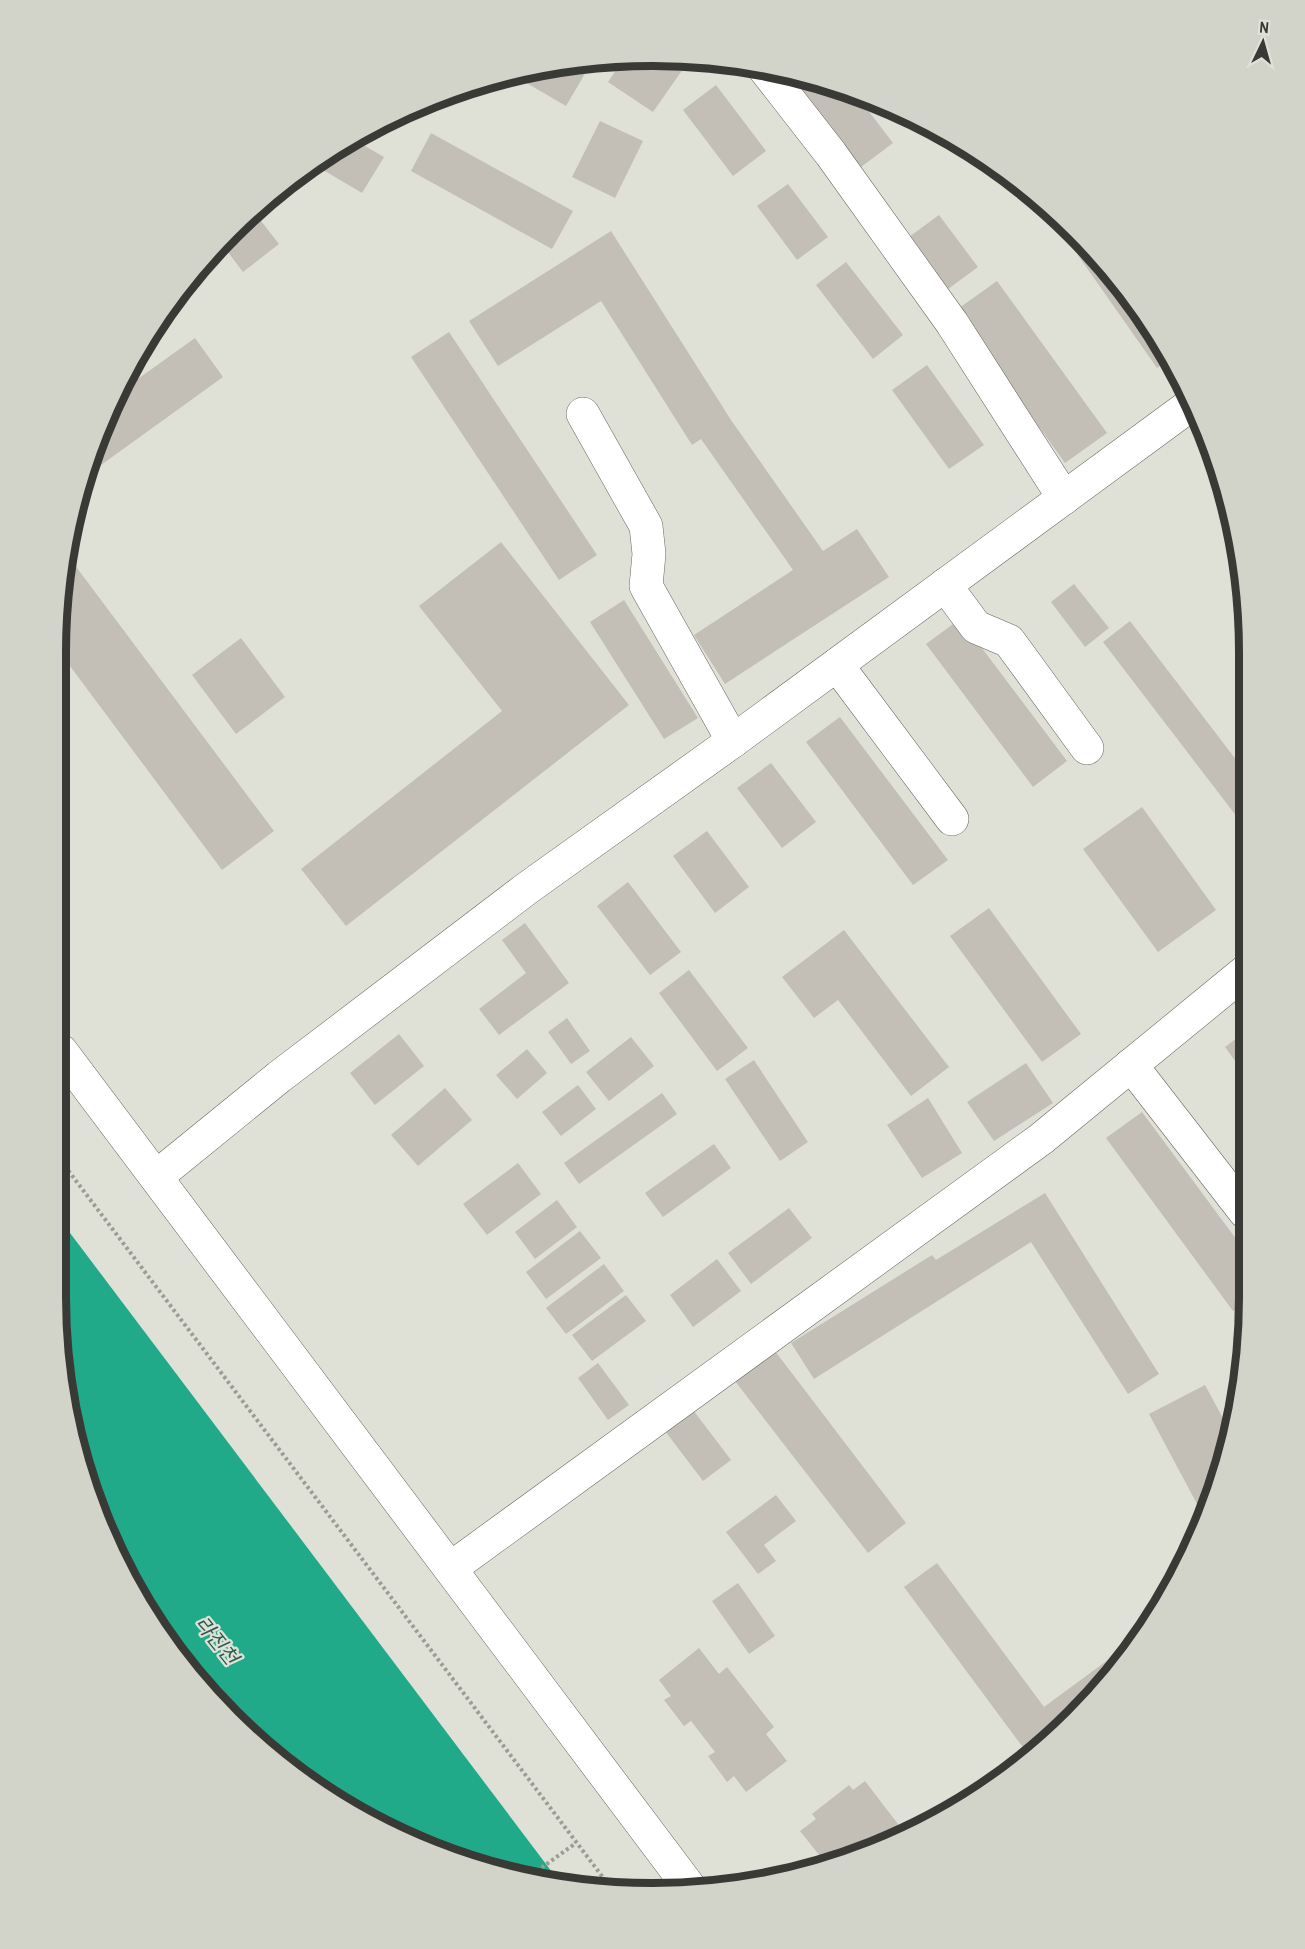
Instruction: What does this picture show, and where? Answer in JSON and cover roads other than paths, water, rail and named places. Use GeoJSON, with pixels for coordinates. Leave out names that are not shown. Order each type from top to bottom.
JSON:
{"type":"FeatureCollection","features":[{"type":"Feature","properties":{"kind":"street"},"geometry":{"type":"LineString","coordinates":[[772,78],[831,154],[952,323],[1064,498]]}},
{"type":"Feature","properties":{"kind":"street"},"geometry":{"type":"LineString","coordinates":[[156,1177],[279,1077],[526,889],[837,666],[1186,408]]}},
{"type":"Feature","properties":{"kind":"street"},"geometry":{"type":"LineString","coordinates":[[583,414],[646,525],[649,554],[646,586],[733,741]]}},
{"type":"Feature","properties":{"kind":"street"},"geometry":{"type":"LineString","coordinates":[[945,585],[975,627],[1009,640],[1087,748]]}},
{"type":"Feature","properties":{"kind":"street"},"geometry":{"type":"LineString","coordinates":[[837,666],[952,819]]}},
{"type":"Feature","properties":{"kind":"street"},"geometry":{"type":"LineString","coordinates":[[451,1568],[1041,1139],[1239,977]]}},
{"type":"Feature","properties":{"kind":"street"},"geometry":{"type":"LineString","coordinates":[[66,1058],[686,1882]]}},
{"type":"Feature","properties":{"kind":"street"},"geometry":{"type":"LineString","coordinates":[[1131,1065],[1239,1204]]}},
{"type":"Feature","properties":{"kind":"water","name":"라진천"},"geometry":{"type":"Polygon","coordinates":[[[66,1228],[554,1875],[464,1852],[393,1823],[359,1804],[295,1762],[266,1737],[238,1711],[187,1654],[145,1590],[126,1556],[97,1485],[86,1448],[77,1411],[67,1335],[66,1228]]]}}]}
